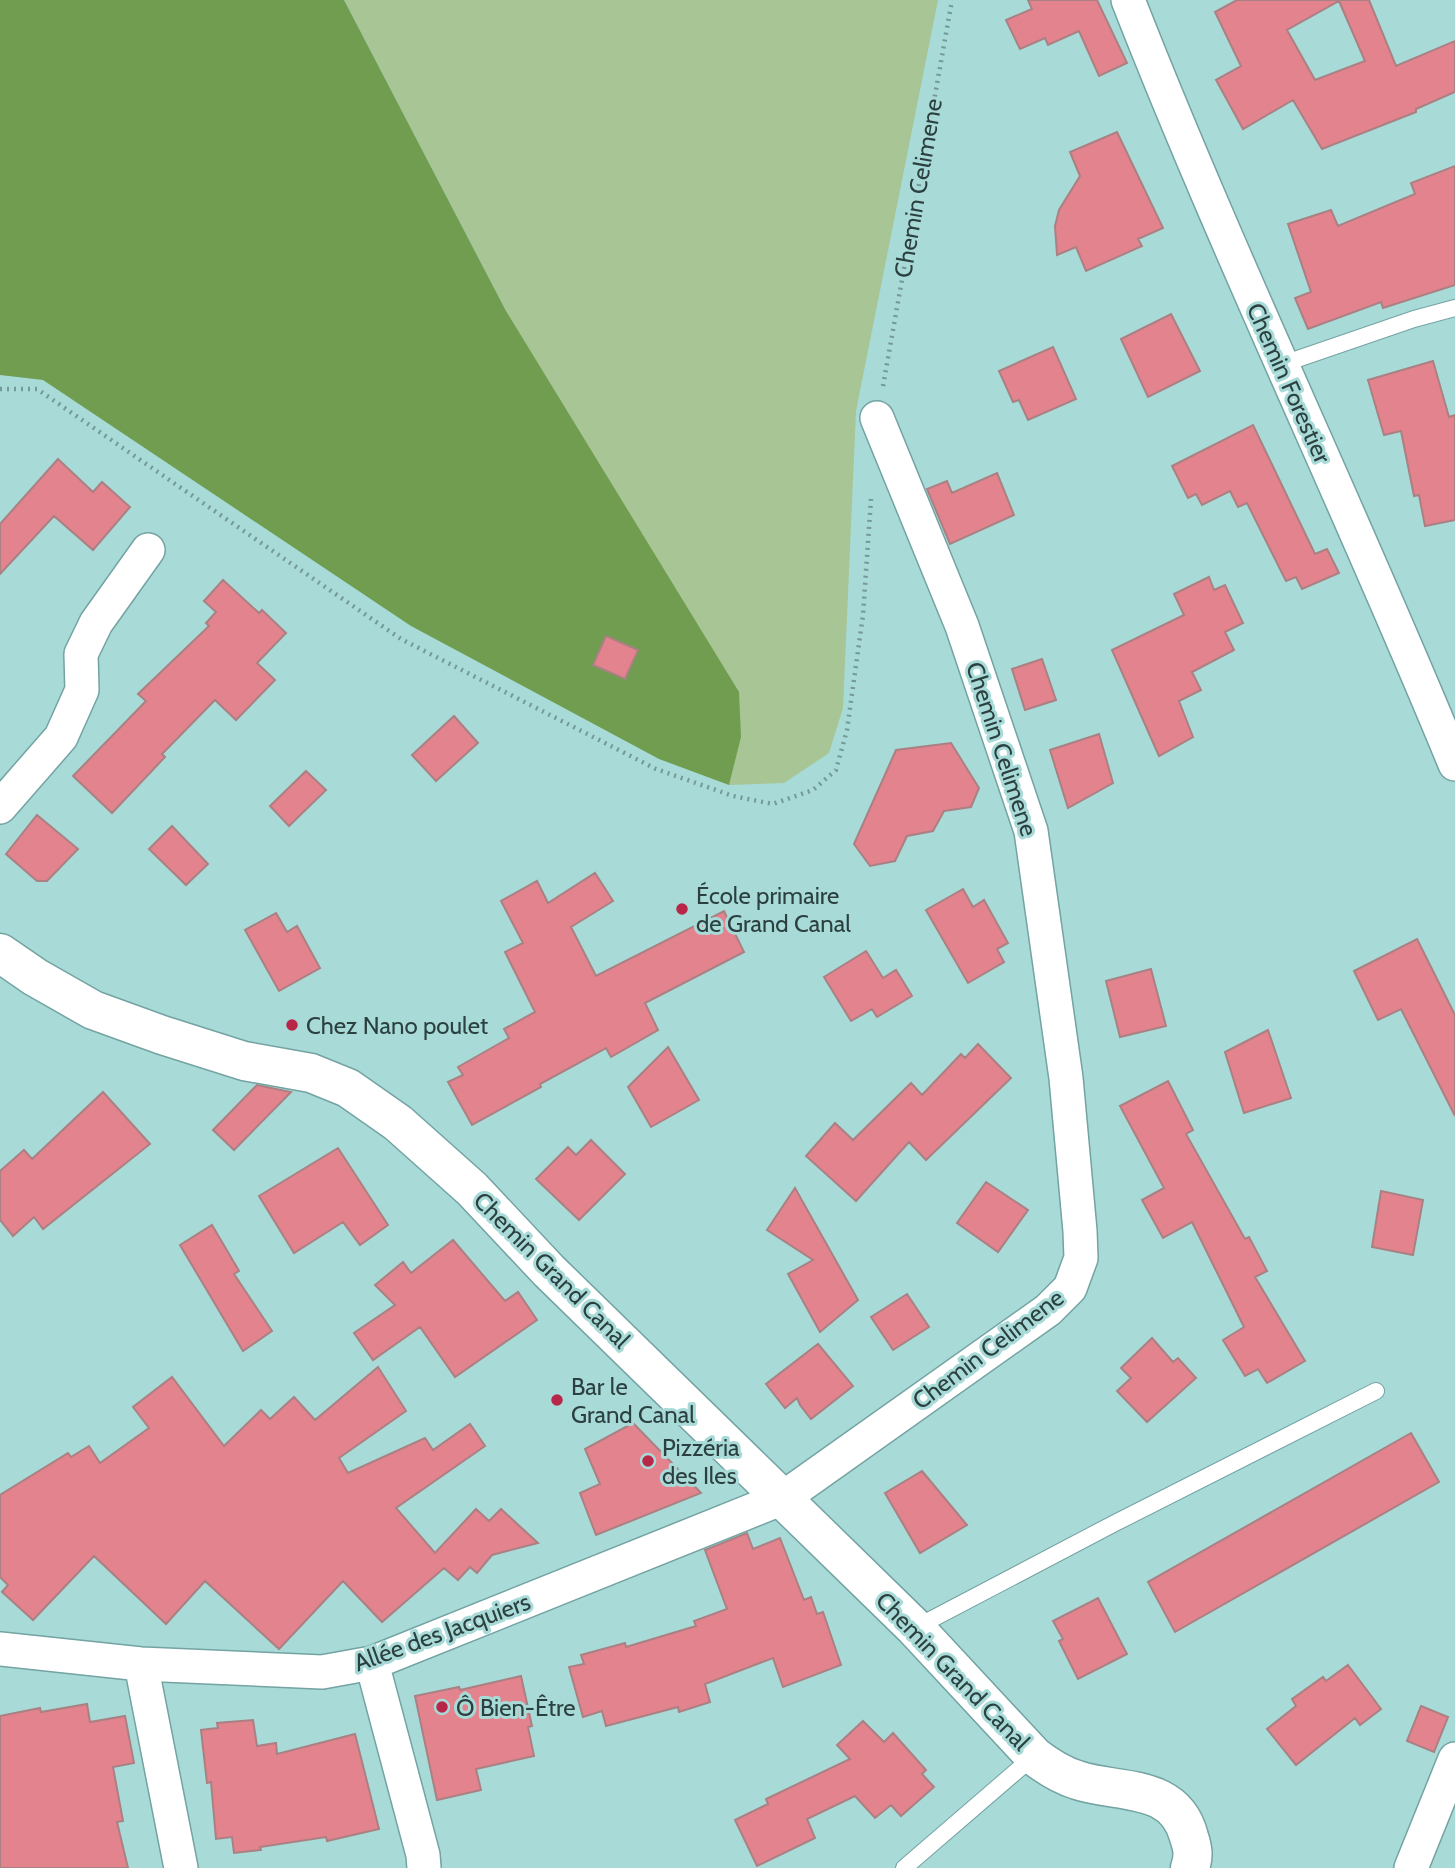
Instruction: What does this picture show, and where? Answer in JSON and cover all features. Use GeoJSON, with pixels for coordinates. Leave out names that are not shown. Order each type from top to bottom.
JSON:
{"type":"FeatureCollection","features":[{"type":"Feature","properties":{"kind":"street","name":"Chemin Forestier"},"geometry":{"type":"LineString","coordinates":[[1128,0],[1216,218],[1414,665],[1455,764]]}},
{"type":"Feature","properties":{"kind":"street","name":"Chemin Celimene"},"geometry":{"type":"LineString","coordinates":[[783,1499],[1048,1310],[1070,1288],[1081,1258],[1066,1078],[1031,831],[962,626],[877,418]]}},
{"type":"Feature","properties":{"kind":"street"},"geometry":{"type":"LineString","coordinates":[[0,807],[61,737],[82,690],[81,654],[96,623],[148,550]]}},
{"type":"Feature","properties":{"kind":"street","name":"Chemin Grand Canal"},"geometry":{"type":"LineString","coordinates":[[0,953],[35,977],[93,1010],[244,1061],[312,1073],[348,1088],[398,1123],[471,1189],[549,1271],[915,1628],[1034,1756],[1075,1779],[1098,1786],[1150,1793],[1169,1804],[1186,1825],[1194,1856],[1190,1868]]}},
{"type":"Feature","properties":{"kind":"street","name":"Allée des Jacquiers"},"geometry":{"type":"LineString","coordinates":[[0,1649],[141,1664],[322,1672],[372,1663],[783,1499]]}},
{"type":"Feature","properties":{"kind":"street"},"geometry":{"type":"LineString","coordinates":[[372,1663],[423,1855],[424,1868]]}},
{"type":"Feature","properties":{"kind":"street"},"geometry":{"type":"LineString","coordinates":[[141,1664],[181,1868]]}},
{"type":"Feature","properties":{"kind":"street"},"geometry":{"type":"LineString","coordinates":[[1411,1868],[1455,1759]]}},
{"type":"Feature","properties":{"kind":"lane"},"geometry":{"type":"LineString","coordinates":[[1280,365],[1414,319],[1455,308]]}},
{"type":"Feature","properties":{"kind":"lane"},"geometry":{"type":"LineString","coordinates":[[915,1628],[1376,1391]]}},
{"type":"Feature","properties":{"kind":"lane"},"geometry":{"type":"LineString","coordinates":[[904,1868],[1034,1756]]}},
{"type":"Feature","properties":{"kind":"path","name":"Chemin Celimene"},"geometry":{"type":"LineString","coordinates":[[877,418],[952,0]]}},
{"type":"Feature","properties":{"kind":"path"},"geometry":{"type":"LineString","coordinates":[[0,389],[37,389],[401,639],[656,769],[733,796],[773,804],[813,790],[836,770],[847,730],[863,615],[871,497]]}},
{"type":"Feature","properties":{"kind":"green space"},"geometry":{"type":"Polygon","coordinates":[[[0,0],[344,0],[506,311],[739,692],[741,737],[729,785],[659,759],[411,626],[43,380],[0,375],[0,0]]]}},
{"type":"Feature","properties":{"kind":"green space"},"geometry":{"type":"Polygon","coordinates":[[[344,0],[938,0],[856,411],[843,708],[829,753],[784,783],[729,785],[734,763],[506,311],[344,0]]]}},
{"type":"Feature","properties":{"kind":"building"},"geometry":{"type":"Polygon","coordinates":[[[1028,0],[1097,0],[1127,63],[1099,76],[1079,31],[1048,45],[1045,38],[1020,49],[1006,20],[1032,9],[1028,0]]]}},
{"type":"Feature","properties":{"kind":"building"},"geometry":{"type":"Polygon","coordinates":[[[1237,0],[1369,0],[1396,66],[1455,41],[1455,92],[1416,109],[1416,112],[1322,149],[1293,100],[1243,129],[1216,80],[1241,66],[1215,12],[1237,0]],[[1339,1],[1287,30],[1315,80],[1365,61],[1339,1]]]}},
{"type":"Feature","properties":{"kind":"building"},"geometry":{"type":"Polygon","coordinates":[[[1117,132],[1163,228],[1138,239],[1142,246],[1086,271],[1076,247],[1057,255],[1055,226],[1059,210],[1080,176],[1070,152],[1117,132]]]}},
{"type":"Feature","properties":{"kind":"building"},"geometry":{"type":"Polygon","coordinates":[[[1455,166],[1455,285],[1383,308],[1381,302],[1308,329],[1295,298],[1311,292],[1288,224],[1331,210],[1338,226],[1415,194],[1411,183],[1455,166]]]}},
{"type":"Feature","properties":{"kind":"building"},"geometry":{"type":"Polygon","coordinates":[[[1171,314],[1200,371],[1148,397],[1121,339],[1171,314]]]}},
{"type":"Feature","properties":{"kind":"building"},"geometry":{"type":"Polygon","coordinates":[[[1053,347],[1076,399],[1028,420],[1019,400],[1013,402],[999,371],[1053,347]]]}},
{"type":"Feature","properties":{"kind":"building"},"geometry":{"type":"Polygon","coordinates":[[[1433,361],[1449,417],[1455,415],[1455,520],[1425,526],[1419,495],[1414,496],[1401,431],[1384,435],[1368,380],[1433,361]]]}},
{"type":"Feature","properties":{"kind":"building"},"geometry":{"type":"Polygon","coordinates":[[[1253,425],[1315,554],[1327,549],[1339,573],[1302,589],[1296,577],[1286,581],[1247,503],[1238,507],[1230,491],[1202,505],[1196,494],[1188,498],[1172,466],[1253,425]]]}},
{"type":"Feature","properties":{"kind":"building"},"geometry":{"type":"Polygon","coordinates":[[[58,459],[93,492],[102,482],[130,507],[93,550],[54,516],[0,574],[0,524],[58,459]]]}},
{"type":"Feature","properties":{"kind":"building"},"geometry":{"type":"Polygon","coordinates":[[[997,473],[1014,515],[950,544],[927,489],[947,481],[952,493],[997,473]]]}},
{"type":"Feature","properties":{"kind":"building"},"geometry":{"type":"Polygon","coordinates":[[[1209,577],[1214,590],[1225,585],[1243,623],[1225,632],[1234,650],[1192,672],[1201,690],[1179,701],[1193,737],[1159,756],[1112,650],[1184,615],[1174,594],[1209,577]]]}},
{"type":"Feature","properties":{"kind":"building"},"geometry":{"type":"Polygon","coordinates":[[[223,580],[259,613],[262,610],[286,633],[257,663],[275,680],[236,720],[215,700],[162,754],[165,757],[112,813],[73,776],[146,701],[138,694],[209,626],[206,623],[216,612],[204,601],[223,580]]]}},
{"type":"Feature","properties":{"kind":"building"},"geometry":{"type":"Polygon","coordinates":[[[606,636],[638,650],[625,679],[593,665],[606,636]]]}},
{"type":"Feature","properties":{"kind":"building"},"geometry":{"type":"Polygon","coordinates":[[[1042,659],[1056,700],[1025,710],[1012,669],[1042,659]]]}},
{"type":"Feature","properties":{"kind":"building"},"geometry":{"type":"Polygon","coordinates":[[[454,716],[478,743],[436,781],[412,755],[454,716]]]}},
{"type":"Feature","properties":{"kind":"building"},"geometry":{"type":"Polygon","coordinates":[[[1099,734],[1113,783],[1068,808],[1050,750],[1099,734]]]}},
{"type":"Feature","properties":{"kind":"building"},"geometry":{"type":"Polygon","coordinates":[[[951,743],[979,788],[971,807],[944,811],[933,831],[907,836],[895,861],[870,866],[854,844],[896,750],[951,743]]]}},
{"type":"Feature","properties":{"kind":"building"},"geometry":{"type":"Polygon","coordinates":[[[306,771],[326,790],[289,826],[270,806],[306,771]]]}},
{"type":"Feature","properties":{"kind":"building"},"geometry":{"type":"Polygon","coordinates":[[[37,815],[78,849],[47,881],[37,881],[6,854],[37,815]]]}},
{"type":"Feature","properties":{"kind":"building"},"geometry":{"type":"Polygon","coordinates":[[[172,826],[208,864],[186,885],[149,849],[172,826]]]}},
{"type":"Feature","properties":{"kind":"building"},"geometry":{"type":"Polygon","coordinates":[[[595,873],[613,901],[571,927],[596,976],[724,911],[744,952],[645,1003],[658,1030],[611,1057],[606,1048],[472,1125],[448,1082],[463,1075],[458,1067],[509,1038],[504,1029],[535,1012],[505,952],[523,943],[501,901],[537,881],[548,903],[595,873]]]}},
{"type":"Feature","properties":{"kind":"building"},"geometry":{"type":"Polygon","coordinates":[[[963,889],[973,907],[984,900],[1008,943],[997,949],[1004,962],[968,983],[926,910],[963,889]]]}},
{"type":"Feature","properties":{"kind":"building"},"geometry":{"type":"Polygon","coordinates":[[[276,913],[287,932],[297,926],[320,968],[279,991],[245,930],[276,913]]]}},
{"type":"Feature","properties":{"kind":"building"},"geometry":{"type":"Polygon","coordinates":[[[1417,939],[1455,1015],[1455,1116],[1401,1009],[1378,1020],[1354,971],[1417,939]]]}},
{"type":"Feature","properties":{"kind":"building"},"geometry":{"type":"Polygon","coordinates":[[[866,951],[883,978],[896,970],[912,996],[877,1017],[872,1009],[851,1021],[824,977],[866,951]]]}},
{"type":"Feature","properties":{"kind":"building"},"geometry":{"type":"Polygon","coordinates":[[[1151,969],[1166,1026],[1120,1037],[1106,981],[1151,969]]]}},
{"type":"Feature","properties":{"kind":"building"},"geometry":{"type":"Polygon","coordinates":[[[1268,1030],[1291,1098],[1244,1113],[1225,1052],[1268,1030]]]}},
{"type":"Feature","properties":{"kind":"building"},"geometry":{"type":"Polygon","coordinates":[[[978,1044],[1011,1078],[926,1160],[909,1142],[856,1201],[806,1156],[835,1123],[853,1140],[911,1083],[922,1095],[961,1054],[965,1058],[978,1044]]]}},
{"type":"Feature","properties":{"kind":"building"},"geometry":{"type":"Polygon","coordinates":[[[668,1047],[699,1100],[651,1127],[628,1087],[668,1047]]]}},
{"type":"Feature","properties":{"kind":"building"},"geometry":{"type":"Polygon","coordinates":[[[1168,1081],[1193,1130],[1186,1134],[1245,1239],[1249,1237],[1267,1271],[1255,1277],[1305,1361],[1267,1383],[1258,1369],[1245,1376],[1223,1340],[1244,1327],[1192,1222],[1163,1238],[1142,1200],[1164,1188],[1120,1106],[1168,1081]]]}},
{"type":"Feature","properties":{"kind":"building"},"geometry":{"type":"Polygon","coordinates":[[[257,1085],[291,1092],[234,1150],[213,1130],[257,1085]]]}},
{"type":"Feature","properties":{"kind":"building"},"geometry":{"type":"Polygon","coordinates":[[[103,1092],[150,1144],[43,1229],[34,1217],[13,1236],[0,1220],[0,1171],[24,1150],[32,1159],[103,1092]]]}},
{"type":"Feature","properties":{"kind":"building"},"geometry":{"type":"Polygon","coordinates":[[[591,1140],[625,1174],[579,1220],[536,1179],[568,1147],[576,1155],[591,1140]]]}},
{"type":"Feature","properties":{"kind":"building"},"geometry":{"type":"Polygon","coordinates":[[[338,1148],[388,1225],[360,1245],[343,1222],[294,1253],[259,1196],[338,1148]]]}},
{"type":"Feature","properties":{"kind":"building"},"geometry":{"type":"Polygon","coordinates":[[[986,1182],[1028,1210],[998,1252],[957,1223],[986,1182]]]}},
{"type":"Feature","properties":{"kind":"building"},"geometry":{"type":"Polygon","coordinates":[[[795,1188],[858,1300],[820,1332],[788,1274],[813,1260],[767,1230],[795,1188]]]}},
{"type":"Feature","properties":{"kind":"building"},"geometry":{"type":"Polygon","coordinates":[[[1381,1191],[1423,1200],[1413,1255],[1372,1247],[1381,1191]]]}},
{"type":"Feature","properties":{"kind":"building"},"geometry":{"type":"Polygon","coordinates":[[[212,1225],[239,1271],[234,1274],[272,1331],[243,1351],[180,1245],[212,1225]]]}},
{"type":"Feature","properties":{"kind":"building"},"geometry":{"type":"Polygon","coordinates":[[[453,1240],[505,1301],[518,1292],[537,1320],[455,1377],[420,1327],[373,1360],[354,1333],[395,1305],[375,1285],[403,1262],[411,1273],[453,1240]]]}},
{"type":"Feature","properties":{"kind":"building"},"geometry":{"type":"Polygon","coordinates":[[[907,1294],[929,1327],[893,1350],[871,1317],[907,1294]]]}},
{"type":"Feature","properties":{"kind":"building"},"geometry":{"type":"Polygon","coordinates":[[[1152,1338],[1173,1362],[1178,1358],[1196,1378],[1147,1422],[1117,1391],[1131,1378],[1121,1368],[1152,1338]]]}},
{"type":"Feature","properties":{"kind":"building"},"geometry":{"type":"Polygon","coordinates":[[[818,1344],[853,1386],[811,1419],[797,1398],[785,1408],[766,1384],[818,1344]]]}},
{"type":"Feature","properties":{"kind":"building"},"geometry":{"type":"Polygon","coordinates":[[[378,1367],[406,1411],[339,1458],[348,1473],[425,1438],[433,1450],[470,1424],[485,1446],[396,1508],[435,1553],[476,1509],[489,1521],[501,1509],[538,1543],[492,1555],[477,1573],[470,1567],[458,1580],[444,1568],[382,1622],[343,1581],[279,1649],[205,1581],[166,1624],[94,1556],[33,1620],[2,1592],[8,1585],[0,1577],[0,1495],[68,1453],[71,1457],[89,1446],[100,1463],[149,1428],[133,1407],[172,1377],[224,1446],[261,1410],[270,1419],[294,1397],[315,1420],[378,1367]]]}},
{"type":"Feature","properties":{"kind":"building"},"geometry":{"type":"Polygon","coordinates":[[[633,1423],[701,1493],[596,1535],[580,1493],[600,1484],[585,1449],[633,1423]]]}},
{"type":"Feature","properties":{"kind":"building"},"geometry":{"type":"Polygon","coordinates":[[[1411,1433],[1439,1482],[1175,1632],[1148,1582],[1411,1433]]]}},
{"type":"Feature","properties":{"kind":"building"},"geometry":{"type":"Polygon","coordinates":[[[922,1471],[967,1525],[920,1553],[885,1493],[922,1471]]]}},
{"type":"Feature","properties":{"kind":"building"},"geometry":{"type":"Polygon","coordinates":[[[747,1533],[753,1549],[780,1538],[804,1600],[811,1597],[817,1614],[823,1612],[841,1665],[783,1687],[773,1658],[705,1684],[710,1702],[679,1712],[678,1707],[606,1726],[602,1711],[583,1717],[569,1667],[584,1664],[581,1655],[625,1643],[626,1647],[696,1626],[694,1621],[727,1609],[705,1550],[747,1533]]]}},
{"type":"Feature","properties":{"kind":"building"},"geometry":{"type":"Polygon","coordinates":[[[1098,1598],[1127,1654],[1078,1679],[1059,1641],[1063,1639],[1053,1621],[1098,1598]]]}},
{"type":"Feature","properties":{"kind":"building"},"geometry":{"type":"Polygon","coordinates":[[[1348,1665],[1381,1709],[1360,1725],[1355,1718],[1296,1765],[1267,1729],[1296,1706],[1292,1699],[1323,1677],[1326,1681],[1348,1665]]]}},
{"type":"Feature","properties":{"kind":"building"},"geometry":{"type":"Polygon","coordinates":[[[521,1676],[532,1726],[528,1727],[534,1756],[476,1769],[481,1790],[437,1800],[415,1696],[459,1687],[460,1690],[521,1676]]]}},
{"type":"Feature","properties":{"kind":"building"},"geometry":{"type":"Polygon","coordinates":[[[87,1704],[90,1722],[125,1716],[134,1763],[113,1767],[123,1821],[117,1822],[128,1868],[0,1868],[0,1716],[40,1708],[41,1712],[87,1704]]]}},
{"type":"Feature","properties":{"kind":"building"},"geometry":{"type":"Polygon","coordinates":[[[1421,1706],[1448,1717],[1434,1752],[1407,1741],[1421,1706]]]}},
{"type":"Feature","properties":{"kind":"building"},"geometry":{"type":"Polygon","coordinates":[[[253,1720],[257,1746],[276,1743],[277,1754],[355,1734],[379,1829],[327,1841],[326,1837],[234,1853],[232,1837],[216,1839],[211,1782],[207,1783],[201,1730],[218,1728],[217,1723],[253,1720]]]}},
{"type":"Feature","properties":{"kind":"building"},"geometry":{"type":"Polygon","coordinates":[[[863,1721],[884,1742],[893,1733],[926,1770],[922,1774],[934,1787],[901,1816],[891,1805],[875,1818],[855,1796],[807,1819],[815,1838],[757,1866],[735,1820],[768,1804],[766,1799],[850,1759],[837,1745],[863,1721]]]}},
{"type":"Feature","properties":{"kind":"place","name":"École primaire de Grand Canal"},"geometry":{"type":"Point","coordinates":[682,909]}},
{"type":"Feature","properties":{"kind":"place","name":"Chez Nano poulet"},"geometry":{"type":"Point","coordinates":[292,1025]}},
{"type":"Feature","properties":{"kind":"place","name":"Bar le Grand Canal"},"geometry":{"type":"Point","coordinates":[557,1400]}},
{"type":"Feature","properties":{"kind":"place","name":"Pizzéria des Iles"},"geometry":{"type":"Point","coordinates":[648,1461]}},
{"type":"Feature","properties":{"kind":"place","name":"Ô Bien-Être"},"geometry":{"type":"Point","coordinates":[442,1707]}}]}
